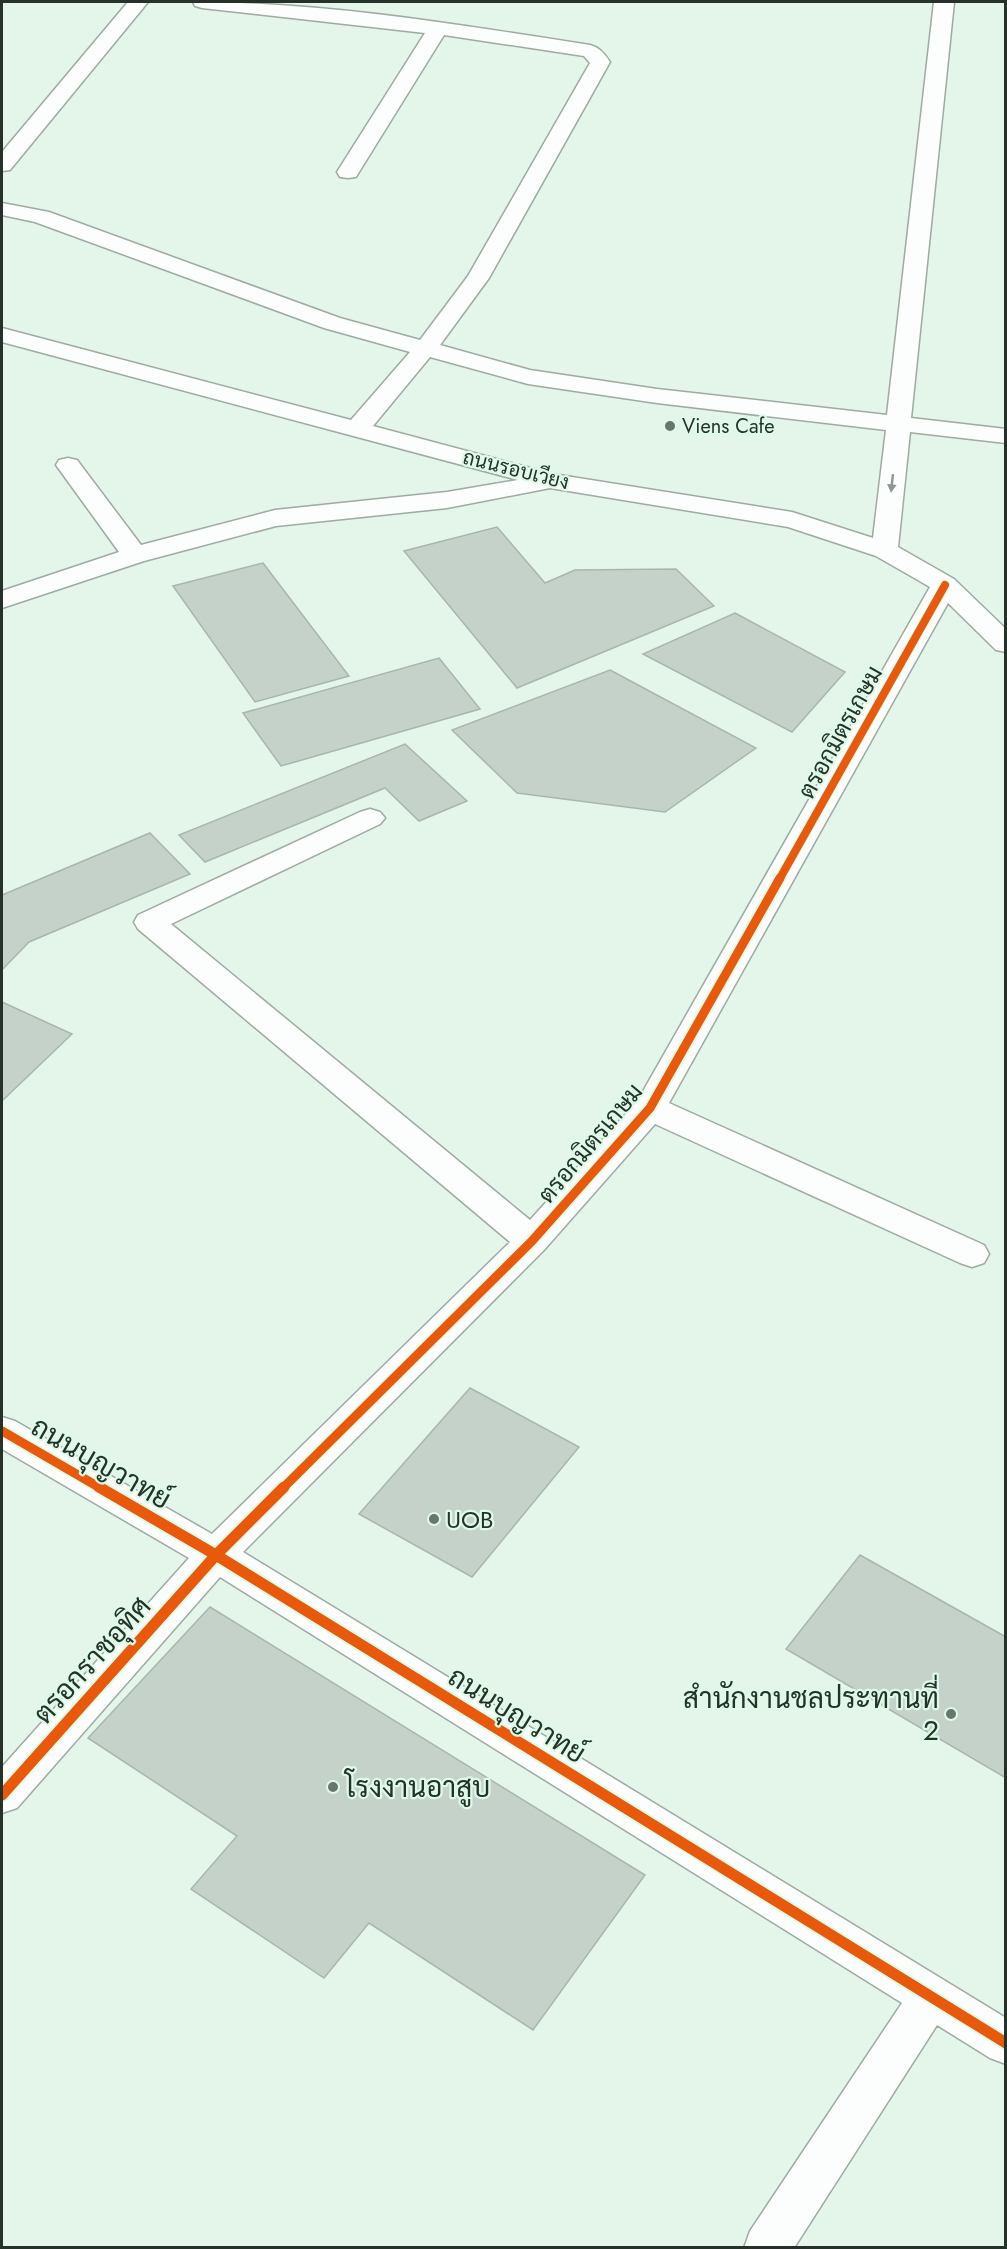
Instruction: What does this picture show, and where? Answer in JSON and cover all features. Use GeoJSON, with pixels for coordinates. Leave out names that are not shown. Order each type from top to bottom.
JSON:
{"type":"FeatureCollection","features":[{"type":"Feature","properties":{"kind":"street"},"geometry":{"type":"LineString","coordinates":[[2,165],[138,2]]}},
{"type":"Feature","properties":{"kind":"street"},"geometry":{"type":"LineString","coordinates":[[202,2],[438,28],[590,51],[600,62],[478,278],[425,349],[357,429]]}},
{"type":"Feature","properties":{"kind":"street"},"geometry":{"type":"LineString","coordinates":[[885,550],[944,2]]}},
{"type":"Feature","properties":{"kind":"street"},"geometry":{"type":"LineString","coordinates":[[348,172],[438,28]]}},
{"type":"Feature","properties":{"kind":"street"},"geometry":{"type":"LineString","coordinates":[[2,209],[41,217],[332,322],[528,377],[657,396],[1005,436]]}},
{"type":"Feature","properties":{"kind":"street","name":"ถนนรอบเวียง"},"geometry":{"type":"LineString","coordinates":[[2,335],[552,482],[792,520],[885,550],[945,585],[1005,644]]}},
{"type":"Feature","properties":{"kind":"street"},"geometry":{"type":"LineString","coordinates":[[68,465],[135,555]]}},
{"type":"Feature","properties":{"kind":"street"},"geometry":{"type":"LineString","coordinates":[[2,600],[135,555],[275,518],[447,500],[552,482]]}},
{"type":"Feature","properties":{"kind":"street","name":"ตรอกมิตรเกษม"},"geometry":{"type":"LineString","coordinates":[[216,1555],[532,1241],[650,1108],[945,585]]}},
{"type":"Feature","properties":{"kind":"street"},"geometry":{"type":"LineString","coordinates":[[370,818],[149,922],[532,1241]]}},
{"type":"Feature","properties":{"kind":"street"},"geometry":{"type":"LineString","coordinates":[[650,1108],[972,1254]]}},
{"type":"Feature","properties":{"kind":"street","name":"ถนนบุญวาทย์"},"geometry":{"type":"LineString","coordinates":[[2,1431],[216,1555],[1005,2043]]}},
{"type":"Feature","properties":{"kind":"street","name":"ตรอกราชอุทิศ"},"geometry":{"type":"LineString","coordinates":[[2,1795],[216,1555]]}},
{"type":"Feature","properties":{"kind":"street"},"geometry":{"type":"LineString","coordinates":[[767,2247],[932,1996]]}},
{"type":"Feature","properties":{"kind":"building"},"geometry":{"type":"Polygon","coordinates":[[[497,527],[545,583],[575,570],[676,569],[714,606],[517,688],[404,551],[497,527]]]}},
{"type":"Feature","properties":{"kind":"building"},"geometry":{"type":"Polygon","coordinates":[[[263,563],[349,676],[255,702],[173,586],[263,563]]]}},
{"type":"Feature","properties":{"kind":"building"},"geometry":{"type":"Polygon","coordinates":[[[735,613],[845,672],[792,732],[643,654],[735,613]]]}},
{"type":"Feature","properties":{"kind":"building"},"geometry":{"type":"Polygon","coordinates":[[[439,658],[480,709],[281,766],[243,713],[439,658]]]}},
{"type":"Feature","properties":{"kind":"building"},"geometry":{"type":"Polygon","coordinates":[[[610,670],[756,748],[665,812],[517,793],[452,730],[610,670]]]}},
{"type":"Feature","properties":{"kind":"building"},"geometry":{"type":"Polygon","coordinates":[[[405,744],[467,801],[419,821],[385,788],[205,862],[179,835],[405,744]]]}},
{"type":"Feature","properties":{"kind":"building"},"geometry":{"type":"Polygon","coordinates":[[[150,833],[190,874],[29,942],[2,970],[2,895],[150,833]]]}},
{"type":"Feature","properties":{"kind":"building"},"geometry":{"type":"Polygon","coordinates":[[[2,1002],[72,1034],[2,1101],[2,1002]]]}},
{"type":"Feature","properties":{"kind":"building"},"geometry":{"type":"Polygon","coordinates":[[[470,1388],[579,1447],[472,1577],[359,1514],[470,1388]]]}},
{"type":"Feature","properties":{"kind":"building","name":"สำนักงานชลประทานที่ 2"},"geometry":{"type":"Polygon","coordinates":[[[860,1555],[1006,1637],[1006,1778],[786,1649],[860,1555]]]}},
{"type":"Feature","properties":{"kind":"building","name":"โรงงานอาสูบ"},"geometry":{"type":"Polygon","coordinates":[[[210,1607],[645,1875],[533,2030],[369,1923],[324,1978],[191,1889],[237,1836],[88,1738],[210,1607]]]}},
{"type":"Feature","properties":{"kind":"cycle path"},"geometry":{"type":"LineString","coordinates":[[2,1795],[216,1555],[532,1241],[650,1108],[945,585]]}},
{"type":"Feature","properties":{"kind":"cycle path"},"geometry":{"type":"LineString","coordinates":[[2,1431],[216,1555],[1006,2043]]}},
{"type":"Feature","properties":{"kind":"place","name":"Viens Cafe"},"geometry":{"type":"Point","coordinates":[670,426]}},
{"type":"Feature","properties":{"kind":"place","name":"UOB"},"geometry":{"type":"Point","coordinates":[434,1519]}},
{"type":"Feature","properties":{"kind":"place","name":"สำนักงานชลประทานที่ 2"},"geometry":{"type":"Point","coordinates":[951,1714]}},
{"type":"Feature","properties":{"kind":"place","name":"โรงงานอาสูบ"},"geometry":{"type":"Point","coordinates":[333,1787]}}]}
